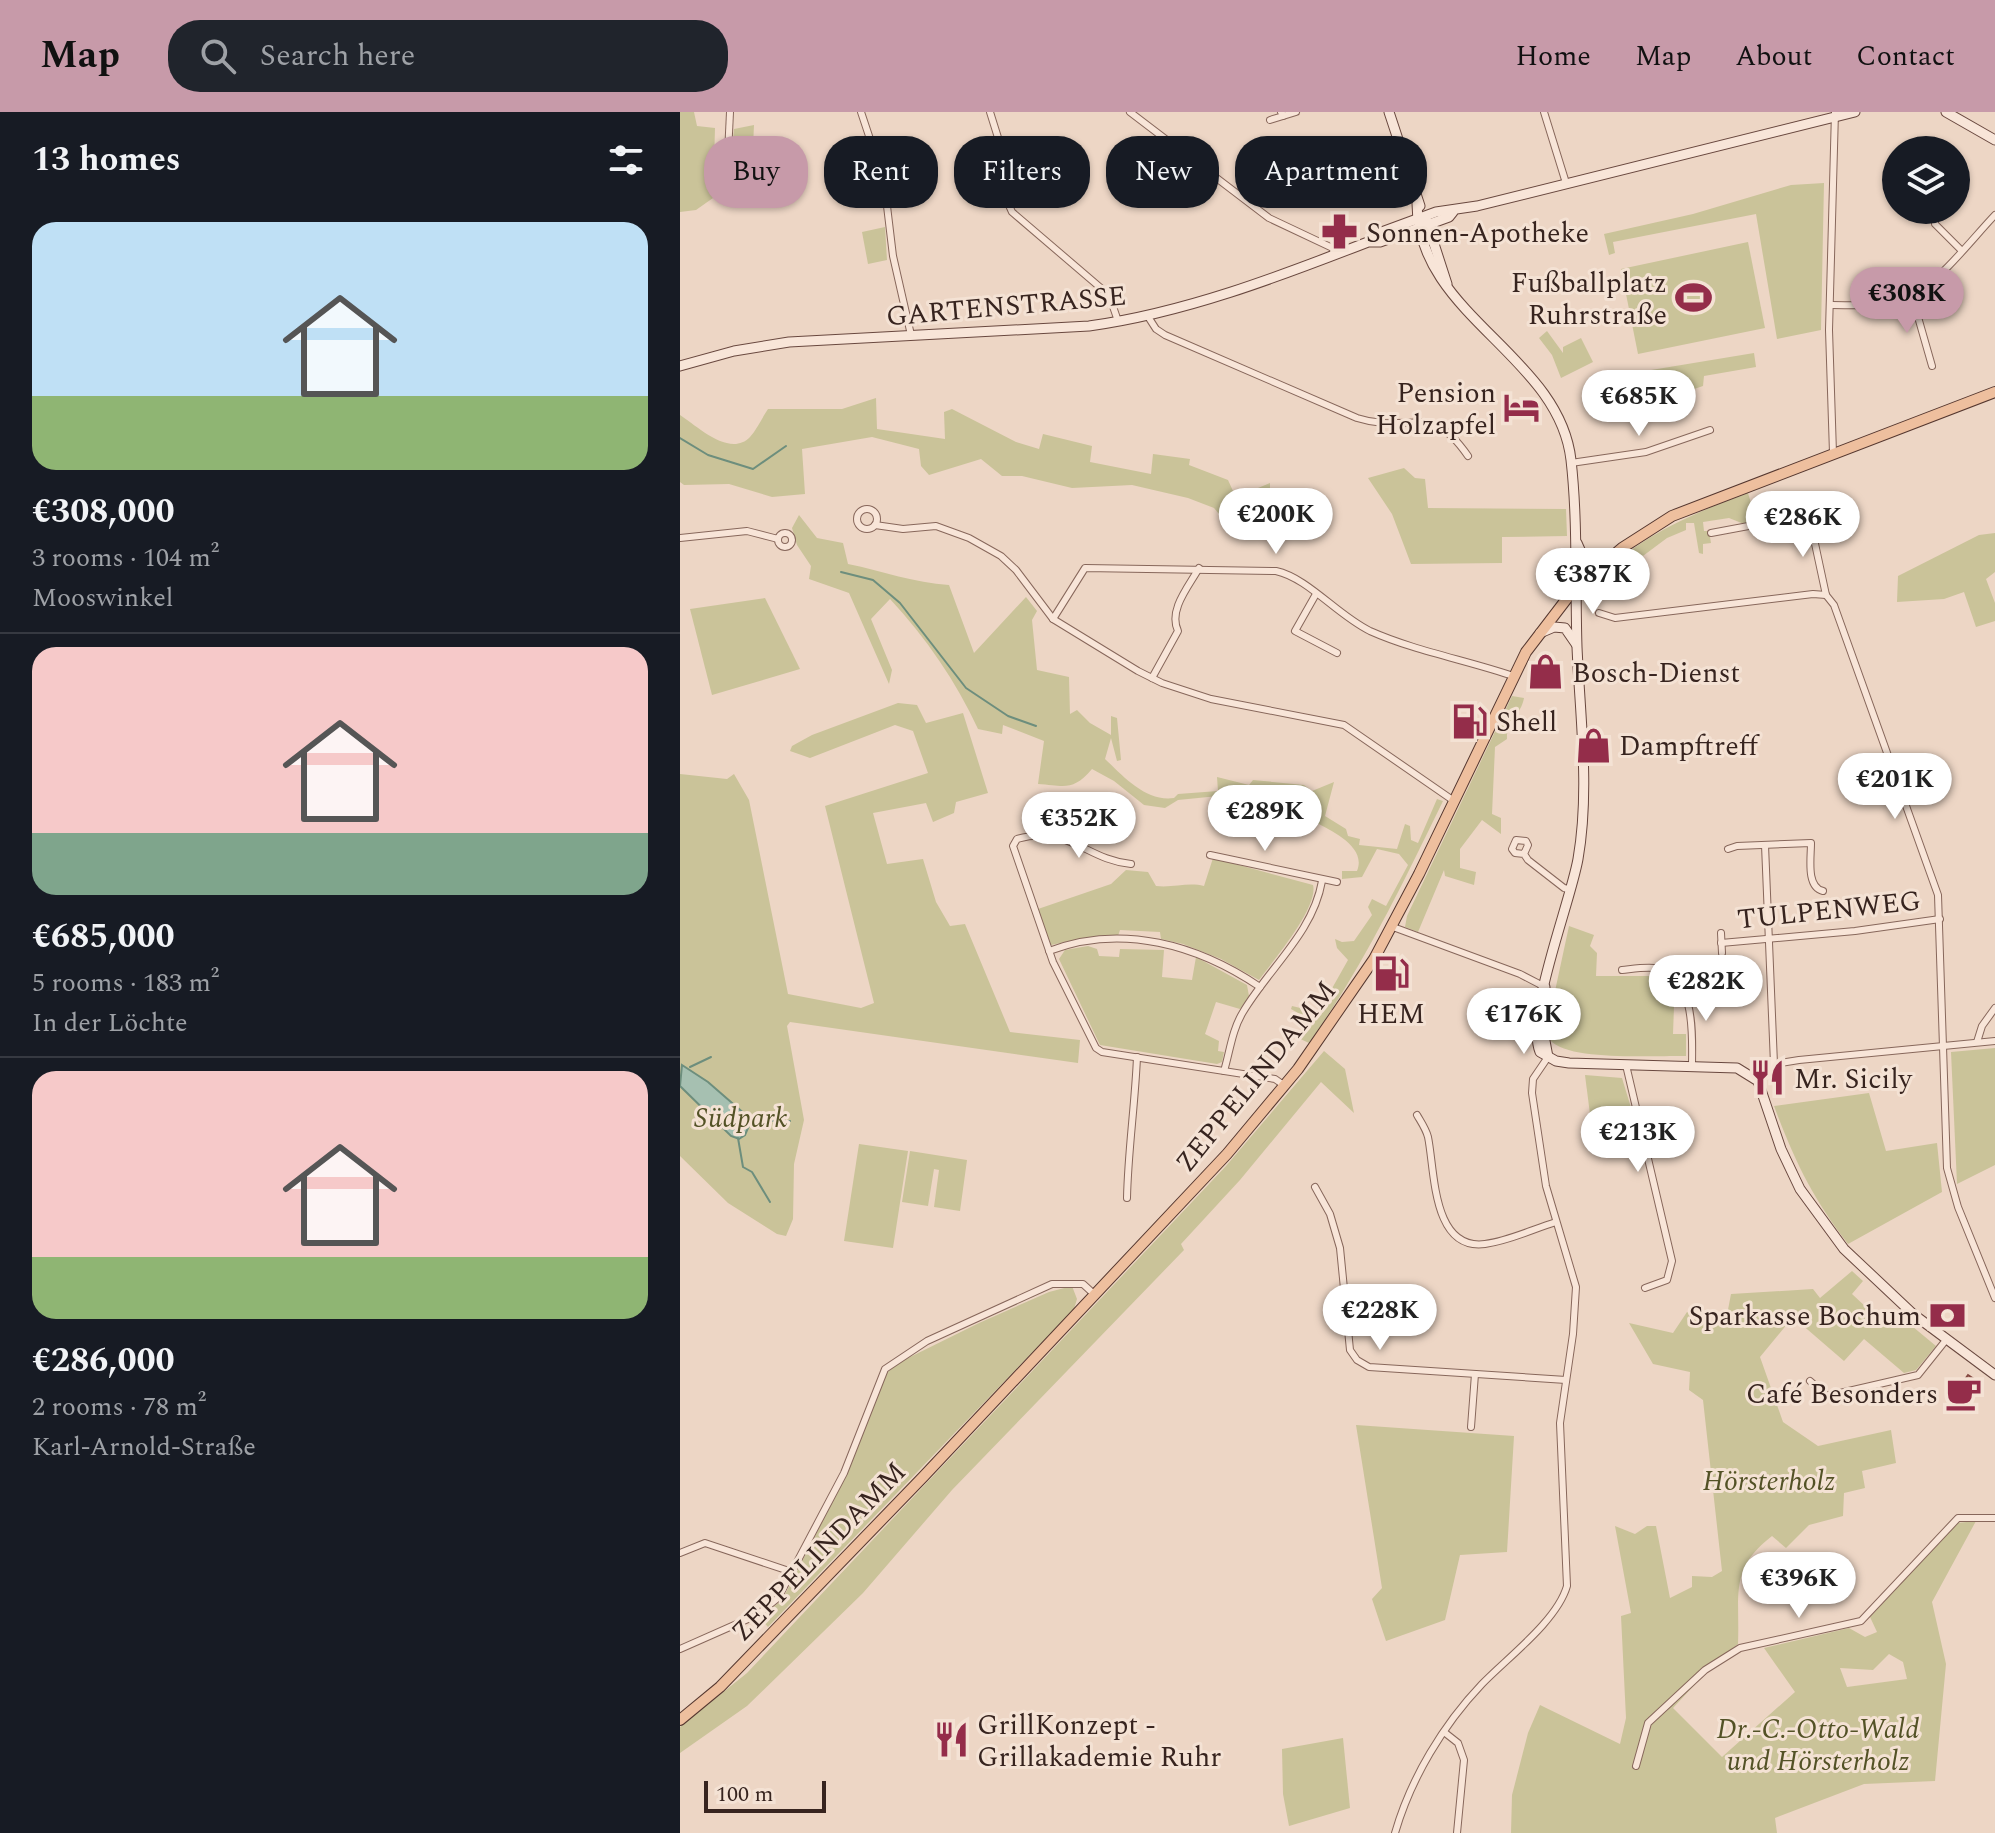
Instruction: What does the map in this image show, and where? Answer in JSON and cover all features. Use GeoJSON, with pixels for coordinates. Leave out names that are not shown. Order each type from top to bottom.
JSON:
{"type":"FeatureCollection","features":[{"type":"Feature","properties":{"kind":"main road","name":"ZEPPELINDAMM"},"geometry":{"type":"LineString","coordinates":[[680,1720],[720,1687],[766,1641],[1218,1164],[1285,1086],[1355,990],[1393,927],[1513,676],[1537,634],[1575,588],[1614,555],[1672,516],[1995,392]]}},
{"type":"Feature","properties":{"kind":"street"},"geometry":{"type":"LineString","coordinates":[[729,136],[730,112]]}},
{"type":"Feature","properties":{"kind":"street"},"geometry":{"type":"LineString","coordinates":[[861,112],[884,181],[893,256],[911,335]]}},
{"type":"Feature","properties":{"kind":"street"},"geometry":{"type":"LineString","coordinates":[[990,112],[1000,144],[1003,192],[1012,212],[1109,295],[1118,321]]}},
{"type":"Feature","properties":{"kind":"street"},"geometry":{"type":"LineString","coordinates":[[1130,112],[1254,207],[1341,252]]}},
{"type":"Feature","properties":{"kind":"street"},"geometry":{"type":"LineString","coordinates":[[1270,120],[1296,112]]}},
{"type":"Feature","properties":{"kind":"street"},"geometry":{"type":"LineString","coordinates":[[1389,112],[1417,202],[1431,262],[1440,280],[1447,284],[1486,333],[1553,405],[1564,428],[1571,463],[1583,805],[1579,853],[1571,890],[1545,987],[1540,995],[1535,1032],[1540,1052],[1569,1063],[1737,1068],[1753,1075],[1759,1084],[1781,1150],[1814,1212],[1866,1273],[1946,1340],[1995,1375]]}},
{"type":"Feature","properties":{"kind":"street"},"geometry":{"type":"LineString","coordinates":[[1544,112],[1566,183]]}},
{"type":"Feature","properties":{"kind":"street","name":"GARTENSTRASSE"},"geometry":{"type":"LineString","coordinates":[[680,366],[758,346],[1089,326],[1147,315],[1374,240],[1380,242],[1447,210],[1453,212],[1835,114],[1855,112]]}},
{"type":"Feature","properties":{"kind":"street"},"geometry":{"type":"LineString","coordinates":[[1946,112],[1995,140]]}},
{"type":"Feature","properties":{"kind":"street"},"geometry":{"type":"LineString","coordinates":[[1833,453],[1835,114]]}},
{"type":"Feature","properties":{"kind":"street"},"geometry":{"type":"LineString","coordinates":[[1832,305],[1880,304],[1912,296],[1995,215]]}},
{"type":"Feature","properties":{"kind":"street"},"geometry":{"type":"LineString","coordinates":[[1935,224],[1961,250]]}},
{"type":"Feature","properties":{"kind":"street"},"geometry":{"type":"LineString","coordinates":[[1316,241],[1318,261]]}},
{"type":"Feature","properties":{"kind":"street"},"geometry":{"type":"LineString","coordinates":[[1912,296],[1932,366]]}},
{"type":"Feature","properties":{"kind":"street"},"geometry":{"type":"LineString","coordinates":[[1147,315],[1156,329],[1165,335],[1357,418],[1382,424],[1426,421],[1439,425],[1468,456]]}},
{"type":"Feature","properties":{"kind":"street"},"geometry":{"type":"LineString","coordinates":[[1571,463],[1646,452],[1710,430]]}},
{"type":"Feature","properties":{"kind":"street"},"geometry":{"type":"LineString","coordinates":[[1711,533],[1805,516],[1811,525],[1826,595],[1834,605],[1938,895],[1947,1168],[1958,1207],[1995,1298]]}},
{"type":"Feature","properties":{"kind":"street"},"geometry":{"type":"LineString","coordinates":[[875,525],[903,529],[936,526],[969,538],[1001,556],[1016,570],[1053,619],[1152,678],[1211,699],[1344,725],[1454,801]]}},
{"type":"Feature","properties":{"kind":"street"},"geometry":{"type":"LineString","coordinates":[[680,538],[747,531],[778,539]]}},
{"type":"Feature","properties":{"kind":"street"},"geometry":{"type":"LineString","coordinates":[[1575,540],[1581,552],[1595,559],[1614,555]]}},
{"type":"Feature","properties":{"kind":"street"},"geometry":{"type":"LineString","coordinates":[[1053,619],[1085,568],[1199,568],[1284,573],[1316,594],[1336,612],[1374,633],[1513,676]]}},
{"type":"Feature","properties":{"kind":"street"},"geometry":{"type":"LineString","coordinates":[[1152,678],[1178,631],[1176,609],[1199,568]]}},
{"type":"Feature","properties":{"kind":"street"},"geometry":{"type":"LineString","coordinates":[[1316,594],[1295,631],[1337,653]]}},
{"type":"Feature","properties":{"kind":"street"},"geometry":{"type":"LineString","coordinates":[[1599,613],[1615,618],[1813,594],[1826,595]]}},
{"type":"Feature","properties":{"kind":"street"},"geometry":{"type":"LineString","coordinates":[[1537,634],[1554,627],[1565,628],[1577,646]]}},
{"type":"Feature","properties":{"kind":"street"},"geometry":{"type":"LineString","coordinates":[[1131,864],[1111,860],[1074,841],[1051,834],[1017,839],[1013,846],[1049,951],[1097,1050],[1275,1079],[1285,1086]]}},
{"type":"Feature","properties":{"kind":"street"},"geometry":{"type":"LineString","coordinates":[[1728,849],[1811,843],[1812,883],[1817,890],[1823,891]]}},
{"type":"Feature","properties":{"kind":"street"},"geometry":{"type":"LineString","coordinates":[[1765,845],[1774,1064]]}},
{"type":"Feature","properties":{"kind":"street"},"geometry":{"type":"LineString","coordinates":[[1524,854],[1564,888],[1571,890]]}},
{"type":"Feature","properties":{"kind":"street"},"geometry":{"type":"LineString","coordinates":[[1210,855],[1268,870],[1337,882]]}},
{"type":"Feature","properties":{"kind":"street"},"geometry":{"type":"LineString","coordinates":[[1224,1071],[1237,1025],[1309,918],[1319,898],[1322,881]]}},
{"type":"Feature","properties":{"kind":"street","name":"TULPENWEG"},"geometry":{"type":"LineString","coordinates":[[1721,943],[1940,919]]}},
{"type":"Feature","properties":{"kind":"street"},"geometry":{"type":"LineString","coordinates":[[1393,927],[1520,974],[1545,987]]}},
{"type":"Feature","properties":{"kind":"street","name":"TULPENWEG"},"geometry":{"type":"LineString","coordinates":[[1721,933],[1722,953]]}},
{"type":"Feature","properties":{"kind":"street"},"geometry":{"type":"LineString","coordinates":[[1049,951],[1111,939],[1167,943],[1202,954],[1260,987]]}},
{"type":"Feature","properties":{"kind":"street"},"geometry":{"type":"LineString","coordinates":[[1622,970],[1656,969],[1681,988],[1690,1009],[1692,1067]]}},
{"type":"Feature","properties":{"kind":"street"},"geometry":{"type":"LineString","coordinates":[[1977,1042],[1982,1026],[1995,1008]]}},
{"type":"Feature","properties":{"kind":"street"},"geometry":{"type":"LineString","coordinates":[[1753,1075],[1774,1064],[1867,1051],[1995,1041]]}},
{"type":"Feature","properties":{"kind":"street"},"geometry":{"type":"LineString","coordinates":[[1127,1198],[1128,1148],[1134,1125],[1137,1057]]}},
{"type":"Feature","properties":{"kind":"street"},"geometry":{"type":"LineString","coordinates":[[1395,1833],[1408,1795],[1444,1732],[1480,1686],[1558,1605],[1566,1591],[1569,1570],[1560,1446],[1576,1287],[1546,1186],[1532,1093],[1533,1079],[1548,1057]]}},
{"type":"Feature","properties":{"kind":"street"},"geometry":{"type":"LineString","coordinates":[[1626,1065],[1672,1261],[1667,1280],[1645,1288]]}},
{"type":"Feature","properties":{"kind":"street"},"geometry":{"type":"LineString","coordinates":[[1417,1115],[1427,1132],[1442,1215],[1452,1234],[1465,1242],[1482,1245],[1556,1222]]}},
{"type":"Feature","properties":{"kind":"street"},"geometry":{"type":"LineString","coordinates":[[1315,1187],[1330,1214],[1340,1248],[1353,1355],[1369,1367],[1566,1380]]}},
{"type":"Feature","properties":{"kind":"street"},"geometry":{"type":"LineString","coordinates":[[680,1649],[765,1611],[778,1598],[844,1473],[885,1369],[927,1341],[1052,1284],[1083,1284],[1095,1295]]}},
{"type":"Feature","properties":{"kind":"street"},"geometry":{"type":"LineString","coordinates":[[1810,1381],[1827,1396],[1918,1375],[1946,1340]]}},
{"type":"Feature","properties":{"kind":"street"},"geometry":{"type":"LineString","coordinates":[[1471,1427],[1475,1374]]}},
{"type":"Feature","properties":{"kind":"street"},"geometry":{"type":"LineString","coordinates":[[1636,1766],[1648,1723],[1705,1670],[1740,1648],[1861,1621],[1958,1518],[1995,1518]]}},
{"type":"Feature","properties":{"kind":"street"},"geometry":{"type":"LineString","coordinates":[[680,1553],[705,1543],[792,1572]]}},
{"type":"Feature","properties":{"kind":"street"},"geometry":{"type":"LineString","coordinates":[[1444,1732],[1458,1743],[1464,1760],[1457,1833]]}},
{"type":"Feature","properties":{"kind":"green space"},"geometry":{"type":"Polygon","coordinates":[[[680,112],[694,112],[697,126],[715,128],[715,136],[704,136],[704,204],[696,210],[680,212],[680,112]]]}},
{"type":"Feature","properties":{"kind":"green space"},"geometry":{"type":"Polygon","coordinates":[[[754,125],[753,136],[733,136],[734,129],[754,125]]]}},
{"type":"Feature","properties":{"kind":"green space"},"geometry":{"type":"Polygon","coordinates":[[[1824,183],[1821,330],[1777,339],[1756,214],[1613,242],[1615,253],[1609,255],[1604,234],[1693,214],[1791,185],[1824,183]]]}},
{"type":"Feature","properties":{"kind":"green space"},"geometry":{"type":"Polygon","coordinates":[[[885,227],[887,260],[868,264],[862,232],[885,227]]]}},
{"type":"Feature","properties":{"kind":"green space","name":"Fußballplatz Ruhrstraße"},"geometry":{"type":"Polygon","coordinates":[[[1748,242],[1765,328],[1638,354],[1621,269],[1748,242]]]}},
{"type":"Feature","properties":{"kind":"green space"},"geometry":{"type":"Polygon","coordinates":[[[1547,331],[1563,353],[1563,347],[1581,338],[1593,362],[1561,378],[1552,355],[1539,338],[1547,331]]]}},
{"type":"Feature","properties":{"kind":"green space"},"geometry":{"type":"Polygon","coordinates":[[[1754,353],[1756,367],[1704,376],[1703,386],[1618,415],[1610,415],[1598,382],[1606,380],[1611,403],[1630,398],[1627,374],[1754,353]]]}},
{"type":"Feature","properties":{"kind":"green space"},"geometry":{"type":"Polygon","coordinates":[[[876,398],[877,429],[945,439],[944,412],[952,409],[1016,442],[1039,449],[1043,434],[1092,446],[1090,462],[1151,474],[1153,454],[1190,459],[1189,465],[1228,480],[1233,491],[1270,483],[1270,500],[1246,506],[1246,528],[1229,526],[1214,508],[1188,498],[1132,485],[1072,488],[1022,476],[1002,476],[981,459],[929,475],[921,466],[919,449],[872,437],[802,449],[805,494],[772,497],[729,484],[684,485],[680,482],[680,415],[714,438],[733,444],[742,443],[750,437],[768,409],[842,409],[876,398]]]}},
{"type":"Feature","properties":{"kind":"green space"},"geometry":{"type":"Polygon","coordinates":[[[1404,468],[1415,478],[1425,479],[1428,508],[1566,509],[1567,536],[1502,537],[1502,563],[1411,564],[1392,514],[1368,478],[1404,468]]]}},
{"type":"Feature","properties":{"kind":"green space"},"geometry":{"type":"Polygon","coordinates":[[[1748,493],[1757,523],[1744,524],[1729,518],[1703,522],[1704,531],[1709,531],[1711,543],[1703,544],[1703,554],[1699,553],[1694,523],[1686,523],[1686,530],[1667,538],[1600,588],[1597,579],[1649,538],[1706,509],[1748,493]]]}},
{"type":"Feature","properties":{"kind":"green space"},"geometry":{"type":"Polygon","coordinates":[[[799,515],[817,538],[843,543],[848,564],[949,585],[974,653],[1026,597],[1037,611],[1032,620],[1037,670],[1069,677],[1070,714],[1077,710],[1090,723],[1111,735],[1111,716],[1117,718],[1121,760],[1117,761],[1111,738],[1105,759],[1128,780],[1154,796],[1174,798],[1178,794],[1218,791],[1217,777],[1249,785],[1253,780],[1304,785],[1312,791],[1334,782],[1325,816],[1346,829],[1348,836],[1360,839],[1359,845],[1397,849],[1405,824],[1410,826],[1411,840],[1418,843],[1437,799],[1443,801],[1364,955],[1309,1043],[1296,1037],[1303,1030],[1307,1018],[1291,1009],[1292,1006],[1313,1011],[1323,1009],[1348,960],[1337,948],[1335,939],[1354,941],[1372,915],[1368,907],[1372,899],[1386,906],[1408,865],[1399,854],[1377,849],[1362,877],[1342,879],[1342,871],[1357,871],[1357,854],[1346,841],[1315,822],[1318,813],[1236,790],[1221,807],[1218,796],[1178,800],[1165,808],[1144,805],[1114,781],[1092,769],[1068,786],[1038,784],[1044,741],[1003,725],[1002,734],[978,729],[939,661],[890,599],[871,619],[892,670],[889,684],[849,593],[809,579],[811,566],[797,545],[792,528],[799,515]]]}},
{"type":"Feature","properties":{"kind":"green space"},"geometry":{"type":"Polygon","coordinates":[[[1995,533],[1995,572],[1986,579],[1995,603],[1995,621],[1976,627],[1964,592],[1944,599],[1897,602],[1898,576],[1979,535],[1995,533]]]}},
{"type":"Feature","properties":{"kind":"green space"},"geometry":{"type":"Polygon","coordinates":[[[765,598],[800,669],[712,695],[690,609],[765,598]]]}},
{"type":"Feature","properties":{"kind":"green space"},"geometry":{"type":"Polygon","coordinates":[[[1512,696],[1524,698],[1507,739],[1495,747],[1492,814],[1501,818],[1501,834],[1482,820],[1460,849],[1460,868],[1476,872],[1474,885],[1445,876],[1444,870],[1418,932],[1405,927],[1407,916],[1512,696]]]}},
{"type":"Feature","properties":{"kind":"green space","name":"Südpark"},"geometry":{"type":"Polygon","coordinates":[[[898,703],[917,705],[926,723],[963,713],[988,793],[956,802],[954,813],[933,822],[926,803],[873,813],[887,864],[923,859],[936,902],[950,926],[965,924],[1010,1032],[1080,1040],[1078,1063],[790,1022],[787,1026],[804,1120],[794,1164],[793,1219],[786,1236],[777,1234],[728,1203],[680,1156],[680,774],[727,779],[734,774],[749,800],[788,994],[861,1008],[874,1003],[825,806],[928,773],[913,731],[895,725],[810,758],[790,751],[792,746],[812,735],[898,703]]]}},
{"type":"Feature","properties":{"kind":"green space"},"geometry":{"type":"Polygon","coordinates":[[[1213,858],[1313,885],[1313,895],[1302,920],[1259,980],[1221,959],[1161,939],[1160,932],[1120,930],[1118,936],[1089,937],[1051,945],[1038,909],[1111,884],[1126,870],[1148,872],[1156,886],[1204,886],[1213,858]]]}},
{"type":"Feature","properties":{"kind":"green space"},"geometry":{"type":"Polygon","coordinates":[[[1569,926],[1594,935],[1590,946],[1597,953],[1596,976],[1665,976],[1685,1005],[1674,1007],[1673,1034],[1686,1034],[1686,1056],[1575,1052],[1550,1040],[1552,1005],[1569,926]]]}},
{"type":"Feature","properties":{"kind":"green space"},"geometry":{"type":"Polygon","coordinates":[[[1088,946],[1097,949],[1099,956],[1119,957],[1120,949],[1164,950],[1162,977],[1192,980],[1196,957],[1247,985],[1249,996],[1240,1009],[1216,1002],[1205,1034],[1219,1041],[1218,1051],[1224,1052],[1222,1062],[1217,1064],[1100,1045],[1059,959],[1065,950],[1088,946]]]}},
{"type":"Feature","properties":{"kind":"green space"},"geometry":{"type":"Polygon","coordinates":[[[1995,1048],[1995,1165],[1957,1184],[1951,1052],[1995,1048]]]}},
{"type":"Feature","properties":{"kind":"green space"},"geometry":{"type":"Polygon","coordinates":[[[1324,1051],[1345,1069],[1354,1113],[1321,1082],[1240,1180],[1181,1244],[1184,1250],[952,1490],[863,1593],[747,1706],[680,1753],[680,1727],[747,1673],[1226,1166],[1324,1051]]]}},
{"type":"Feature","properties":{"kind":"green space"},"geometry":{"type":"Polygon","coordinates":[[[1585,1075],[1622,1078],[1636,1124],[1592,1130],[1585,1075]]]}},
{"type":"Feature","properties":{"kind":"green space"},"geometry":{"type":"Polygon","coordinates":[[[1869,1093],[1886,1151],[1937,1143],[1942,1192],[1848,1244],[1805,1178],[1774,1106],[1869,1093]]]}},
{"type":"Feature","properties":{"kind":"green space"},"geometry":{"type":"Polygon","coordinates":[[[859,1144],[908,1151],[893,1248],[844,1241],[859,1144]]]}},
{"type":"Feature","properties":{"kind":"green space"},"geometry":{"type":"Polygon","coordinates":[[[910,1151],[967,1160],[960,1211],[934,1207],[939,1170],[934,1169],[928,1206],[902,1202],[910,1151]]]}},
{"type":"Feature","properties":{"kind":"green space","name":"Hörsterholz"},"geometry":{"type":"Polygon","coordinates":[[[1852,1271],[1863,1281],[1852,1294],[1882,1322],[1895,1312],[1936,1346],[1916,1370],[1904,1373],[1864,1339],[1844,1361],[1793,1317],[1760,1357],[1783,1422],[1818,1446],[1891,1430],[1896,1463],[1862,1471],[1865,1488],[1844,1493],[1843,1516],[1809,1525],[1786,1548],[1772,1536],[1758,1548],[1743,1571],[1740,1584],[1738,1644],[1714,1664],[1673,1708],[1722,1757],[1795,1692],[1764,1648],[1849,1628],[1865,1637],[1877,1632],[1870,1617],[1957,1523],[1976,1521],[1932,1602],[1946,1664],[1935,1781],[1864,1784],[1775,1818],[1777,1833],[1511,1833],[1512,1795],[1528,1733],[1540,1705],[1620,1744],[1626,1718],[1621,1616],[1631,1613],[1615,1526],[1635,1534],[1647,1526],[1656,1526],[1670,1598],[1692,1587],[1692,1576],[1712,1577],[1722,1571],[1703,1400],[1689,1390],[1690,1372],[1653,1364],[1629,1323],[1673,1333],[1687,1312],[1708,1324],[1727,1315],[1731,1294],[1813,1289],[1820,1298],[1852,1271]],[[1889,1654],[1873,1670],[1840,1668],[1847,1687],[1907,1679],[1903,1662],[1889,1654]]]}},
{"type":"Feature","properties":{"kind":"green space"},"geometry":{"type":"Polygon","coordinates":[[[1072,1286],[1077,1299],[1074,1309],[768,1627],[760,1618],[782,1600],[829,1509],[849,1468],[884,1375],[900,1362],[979,1323],[1049,1292],[1072,1286]]]}},
{"type":"Feature","properties":{"kind":"green space"},"geometry":{"type":"Polygon","coordinates":[[[1356,1425],[1514,1436],[1507,1552],[1460,1555],[1445,1620],[1386,1641],[1372,1599],[1382,1588],[1356,1425]]]}},
{"type":"Feature","properties":{"kind":"green space"},"geometry":{"type":"Polygon","coordinates":[[[1343,1738],[1350,1808],[1289,1826],[1283,1794],[1282,1749],[1343,1738]]]}},
{"type":"Feature","properties":{"kind":"shaded area"},"geometry":{"type":"Polygon","coordinates":[[[682,1065],[708,1082],[747,1116],[751,1121],[745,1135],[739,1139],[731,1136],[680,1086],[682,1065]]]}},
{"type":"Feature","properties":{"kind":"building","name":"Café Besonders"},"geometry":{"type":"Polygon","coordinates":[[[1968,1375],[1980,1383],[1965,1404],[1959,1404],[1956,1409],[1948,1403],[1968,1375]]]}},
{"type":"Feature","properties":{"kind":"waterway"},"geometry":{"type":"LineString","coordinates":[[680,438],[708,455],[753,469],[786,446]]}},
{"type":"Feature","properties":{"kind":"waterway"},"geometry":{"type":"LineString","coordinates":[[841,572],[873,580],[900,603],[966,688],[1008,716],[1036,726]]}},
{"type":"Feature","properties":{"kind":"waterway"},"geometry":{"type":"LineString","coordinates":[[690,1067],[711,1057]]}},
{"type":"Feature","properties":{"kind":"waterway"},"geometry":{"type":"LineString","coordinates":[[750,1121],[790,1121]]}},
{"type":"Feature","properties":{"kind":"waterway"},"geometry":{"type":"LineString","coordinates":[[738,1138],[743,1167],[752,1172],[770,1202]]}},
{"type":"Feature","properties":{"kind":"place","name":"Sonnen-Apotheke"},"geometry":{"type":"Point","coordinates":[1340,232]}},
{"type":"Feature","properties":{"kind":"place","name":"Fußballplatz Ruhrstraße"},"geometry":{"type":"Point","coordinates":[1693,298]}},
{"type":"Feature","properties":{"kind":"place","name":"Pension Holzapfel"},"geometry":{"type":"Point","coordinates":[1522,408]}},
{"type":"Feature","properties":{"kind":"place","name":"Bosch-Dienst"},"geometry":{"type":"Point","coordinates":[1546,672]}},
{"type":"Feature","properties":{"kind":"place","name":"Shell"},"geometry":{"type":"Point","coordinates":[1470,721]}},
{"type":"Feature","properties":{"kind":"place","name":"Dampftreff"},"geometry":{"type":"Point","coordinates":[1593,745]}},
{"type":"Feature","properties":{"kind":"place","name":"HEM"},"geometry":{"type":"Point","coordinates":[1391,973]}},
{"type":"Feature","properties":{"kind":"place","name":"Mr. Sicily"},"geometry":{"type":"Point","coordinates":[1768,1078]}},
{"type":"Feature","properties":{"kind":"place","name":"Sparkasse Bochum"},"geometry":{"type":"Point","coordinates":[1947,1315]}},
{"type":"Feature","properties":{"kind":"place","name":"Café Besonders"},"geometry":{"type":"Point","coordinates":[1964,1393]}},
{"type":"Feature","properties":{"kind":"place","name":"GrillKonzept - Grillakademie Ruhr"},"geometry":{"type":"Point","coordinates":[951,1740]}},
{"type":"Feature","properties":{"kind":"park label","name":"Dr.-C.-Otto-Wald und Hörsterholz"},"geometry":{"type":"Point","coordinates":[1818,1744]}}]}
